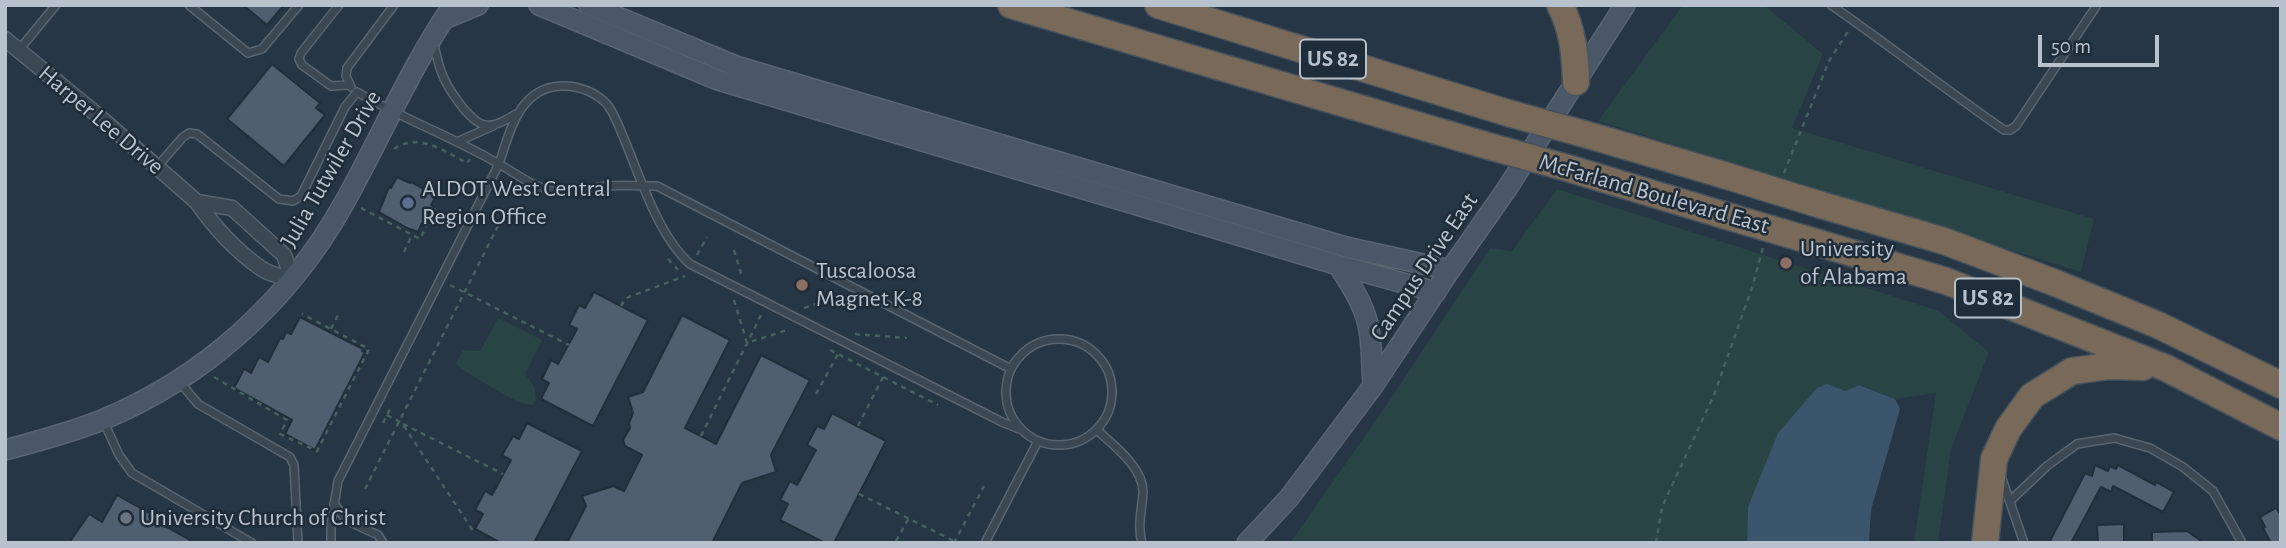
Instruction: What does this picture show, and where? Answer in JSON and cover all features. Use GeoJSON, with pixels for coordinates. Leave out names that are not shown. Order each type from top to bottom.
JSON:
{"type":"FeatureCollection","features":[{"type":"Feature","properties":{"kind":"highway","name":"McFarland Boulevard East"},"geometry":{"type":"LineString","coordinates":[[1011,5],[1946,281],[2166,368],[2281,427]]}},
{"type":"Feature","properties":{"kind":"highway","name":"McFarland Boulevard East"},"geometry":{"type":"LineString","coordinates":[[1158,5],[1508,113],[1944,241],[2158,325],[2281,385]]}},
{"type":"Feature","properties":{"kind":"highway"},"geometry":{"type":"LineString","coordinates":[[1560,5],[1566,15],[1575,51],[1576,82]]}},
{"type":"Feature","properties":{"kind":"highway"},"geometry":{"type":"LineString","coordinates":[[1985,543],[1994,459],[2008,429],[2032,396],[2072,371],[2109,366],[2166,368]]}},
{"type":"Feature","properties":{"kind":"street"},"geometry":{"type":"LineString","coordinates":[[447,10],[478,5]]}},
{"type":"Feature","properties":{"kind":"street"},"geometry":{"type":"LineString","coordinates":[[589,5],[736,66],[1346,247],[1450,270]]}},
{"type":"Feature","properties":{"kind":"street","name":"Campus Drive East"},"geometry":{"type":"LineString","coordinates":[[1247,543],[1289,498],[1373,386],[1506,190],[1625,5]]}},
{"type":"Feature","properties":{"kind":"street"},"geometry":{"type":"LineString","coordinates":[[539,6],[718,80],[1436,292]]}},
{"type":"Feature","properties":{"kind":"street","name":"Julia Tutwiler Drive"},"geometry":{"type":"LineString","coordinates":[[5,450],[50,438],[132,406],[178,380],[233,340],[274,301],[328,231],[447,10]]}},
{"type":"Feature","properties":{"kind":"street","name":"Harper Lee Drive"},"geometry":{"type":"LineString","coordinates":[[5,39],[197,202],[208,219],[256,264],[264,270],[292,280]]}},
{"type":"Feature","properties":{"kind":"street"},"geometry":{"type":"LineString","coordinates":[[197,202],[232,208],[284,255],[292,280]]}},
{"type":"Feature","properties":{"kind":"street"},"geometry":{"type":"LineString","coordinates":[[1338,265],[1364,311],[1370,337],[1373,386]]}},
{"type":"Feature","properties":{"kind":"lane"},"geometry":{"type":"LineString","coordinates":[[19,50],[56,5]]}},
{"type":"Feature","properties":{"kind":"lane"},"geometry":{"type":"LineString","coordinates":[[189,5],[248,53],[262,49],[299,5]]}},
{"type":"Feature","properties":{"kind":"lane"},"geometry":{"type":"LineString","coordinates":[[339,5],[299,58],[302,65],[331,86],[349,85]]}},
{"type":"Feature","properties":{"kind":"lane"},"geometry":{"type":"LineString","coordinates":[[394,5],[347,68],[349,85],[357,92],[392,112],[459,141],[541,188],[560,193],[607,186],[657,186],[1011,369]]}},
{"type":"Feature","properties":{"kind":"lane"},"geometry":{"type":"LineString","coordinates":[[1831,5],[2004,130],[2016,126],[2097,5]]}},
{"type":"Feature","properties":{"kind":"lane"},"geometry":{"type":"LineString","coordinates":[[433,39],[441,71],[450,90],[471,116],[484,125],[497,124]]}},
{"type":"Feature","properties":{"kind":"lane"},"geometry":{"type":"LineString","coordinates":[[331,543],[338,481],[499,164],[516,114],[532,95],[544,89],[570,86],[593,93],[609,107],[678,254],[690,264],[1038,441],[1049,445],[1067,445],[1083,440],[1097,430],[1108,415],[1113,397],[1111,379],[1104,362],[1092,349],[1076,341],[1058,338],[1040,342],[1024,351],[1006,380],[1005,398],[1019,429]]}},
{"type":"Feature","properties":{"kind":"lane"},"geometry":{"type":"LineString","coordinates":[[157,167],[182,138],[189,133],[197,134],[279,199],[293,201],[301,196],[345,107],[357,92]]}},
{"type":"Feature","properties":{"kind":"lane"},"geometry":{"type":"LineString","coordinates":[[459,141],[516,114]]}},
{"type":"Feature","properties":{"kind":"lane"},"geometry":{"type":"LineString","coordinates":[[178,380],[198,404],[290,457],[294,466],[298,543]]}},
{"type":"Feature","properties":{"kind":"lane"},"geometry":{"type":"LineString","coordinates":[[103,419],[118,455],[132,473],[251,543]]}},
{"type":"Feature","properties":{"kind":"lane"},"geometry":{"type":"LineString","coordinates":[[1097,430],[1134,468],[1141,480],[1143,492],[1138,527],[1142,543]]}},
{"type":"Feature","properties":{"kind":"lane"},"geometry":{"type":"LineString","coordinates":[[2011,500],[2047,466],[2077,444],[2114,438],[2150,448],[2183,467],[2213,491],[2241,542]]}},
{"type":"Feature","properties":{"kind":"lane"},"geometry":{"type":"LineString","coordinates":[[985,543],[1038,441]]}},
{"type":"Feature","properties":{"kind":"lane"},"geometry":{"type":"LineString","coordinates":[[1994,459],[2011,500],[2024,543]]}},
{"type":"Feature","properties":{"kind":"lane"},"geometry":{"type":"LineString","coordinates":[[334,503],[346,520],[378,535],[383,543]]}},
{"type":"Feature","properties":{"kind":"path"},"geometry":{"type":"LineString","coordinates":[[1783,175],[1829,61],[1854,21]]}},
{"type":"Feature","properties":{"kind":"path"},"geometry":{"type":"LineString","coordinates":[[361,208],[420,239],[435,208]]}},
{"type":"Feature","properties":{"kind":"path"},"geometry":{"type":"LineString","coordinates":[[365,489],[499,224]]}},
{"type":"Feature","properties":{"kind":"path"},"geometry":{"type":"LineString","coordinates":[[404,252],[412,235]]}},
{"type":"Feature","properties":{"kind":"path"},"geometry":{"type":"LineString","coordinates":[[1657,543],[1662,507],[1714,395],[1753,285],[1766,236]]}},
{"type":"Feature","properties":{"kind":"path"},"geometry":{"type":"LineString","coordinates":[[734,250],[743,281]]}},
{"type":"Feature","properties":{"kind":"path"},"geometry":{"type":"LineString","coordinates":[[621,306],[626,298],[686,275]]}},
{"type":"Feature","properties":{"kind":"path"},"geometry":{"type":"LineString","coordinates":[[450,285],[569,345]]}},
{"type":"Feature","properties":{"kind":"path"},"geometry":{"type":"LineString","coordinates":[[800,310],[831,299]]}},
{"type":"Feature","properties":{"kind":"path"},"geometry":{"type":"LineString","coordinates":[[734,300],[747,343]]}},
{"type":"Feature","properties":{"kind":"path"},"geometry":{"type":"LineString","coordinates":[[701,436],[767,305]]}},
{"type":"Feature","properties":{"kind":"path"},"geometry":{"type":"LineString","coordinates":[[212,376],[218,382],[287,420],[280,434],[317,451],[369,349],[302,314]]}},
{"type":"Feature","properties":{"kind":"path"},"geometry":{"type":"LineString","coordinates":[[331,329],[338,315]]}},
{"type":"Feature","properties":{"kind":"path"},"geometry":{"type":"LineString","coordinates":[[747,343],[790,329]]}},
{"type":"Feature","properties":{"kind":"path"},"geometry":{"type":"LineString","coordinates":[[844,333],[907,338]]}},
{"type":"Feature","properties":{"kind":"path"},"geometry":{"type":"LineString","coordinates":[[830,350],[938,405]]}},
{"type":"Feature","properties":{"kind":"path"},"geometry":{"type":"LineString","coordinates":[[816,394],[838,354]]}},
{"type":"Feature","properties":{"kind":"path"},"geometry":{"type":"LineString","coordinates":[[858,426],[883,377]]}},
{"type":"Feature","properties":{"kind":"path"},"geometry":{"type":"LineString","coordinates":[[383,423],[391,407]]}},
{"type":"Feature","properties":{"kind":"path"},"geometry":{"type":"LineString","coordinates":[[387,415],[503,474]]}},
{"type":"Feature","properties":{"kind":"path"},"geometry":{"type":"LineString","coordinates":[[400,422],[475,534]]}},
{"type":"Feature","properties":{"kind":"path"},"geometry":{"type":"LineString","coordinates":[[859,494],[955,542],[984,486]]}},
{"type":"Feature","properties":{"kind":"path"},"geometry":{"type":"LineString","coordinates":[[896,541],[909,518]]}},
{"type":"Feature","properties":{"kind":"green space"},"geometry":{"type":"Polygon","coordinates":[[[1683,5],[1764,5],[1823,54],[1792,128],[2094,219],[2081,272],[1598,121],[1683,5]]]}},
{"type":"Feature","properties":{"kind":"green space"},"geometry":{"type":"Polygon","coordinates":[[[1557,189],[1939,311],[1989,352],[1951,449],[1938,543],[1914,543],[1936,393],[1895,399],[1859,385],[1845,391],[1827,384],[1748,507],[1747,543],[1290,543],[1390,400],[1490,248],[1512,251],[1557,189]]]}},
{"type":"Feature","properties":{"kind":"green space"},"geometry":{"type":"Polygon","coordinates":[[[498,318],[542,340],[525,374],[535,388],[536,401],[532,405],[484,383],[456,363],[463,350],[480,351],[498,318]]]}},
{"type":"Feature","properties":{"kind":"water"},"geometry":{"type":"Polygon","coordinates":[[[1827,384],[1845,391],[1859,385],[1895,399],[1900,409],[1871,510],[1869,543],[1747,543],[1748,507],[1778,433],[1817,388],[1827,384]]]}},
{"type":"Feature","properties":{"kind":"building"},"geometry":{"type":"Polygon","coordinates":[[[243,5],[284,5],[267,25],[243,5]]]}},
{"type":"Feature","properties":{"kind":"building"},"geometry":{"type":"Polygon","coordinates":[[[272,64],[320,103],[316,108],[325,115],[284,166],[227,119],[272,64]]]}},
{"type":"Feature","properties":{"kind":"building","name":"ALDOT West Central Region Office"},"geometry":{"type":"Polygon","coordinates":[[[397,177],[436,196],[425,225],[422,223],[418,232],[379,212],[389,187],[391,188],[397,177]]]}},
{"type":"Feature","properties":{"kind":"building"},"geometry":{"type":"Polygon","coordinates":[[[594,292],[648,320],[593,426],[541,399],[549,383],[542,379],[551,360],[558,364],[577,329],[569,325],[579,305],[585,308],[594,292]]]}},
{"type":"Feature","properties":{"kind":"building"},"geometry":{"type":"Polygon","coordinates":[[[682,315],[730,340],[685,428],[716,444],[761,355],[810,380],[771,455],[776,472],[742,483],[712,543],[567,543],[586,506],[582,496],[613,486],[624,491],[642,455],[625,446],[623,440],[630,428],[633,413],[628,397],[643,392],[682,315]]]}},
{"type":"Feature","properties":{"kind":"building"},"geometry":{"type":"Polygon","coordinates":[[[300,317],[365,352],[315,450],[285,434],[292,420],[234,388],[244,369],[251,373],[259,357],[268,362],[280,338],[283,339],[286,332],[291,334],[300,317]]]}},
{"type":"Feature","properties":{"kind":"building"},"geometry":{"type":"Polygon","coordinates":[[[832,413],[886,441],[834,543],[825,543],[780,520],[788,504],[780,500],[790,481],[797,485],[816,450],[807,445],[817,426],[824,429],[832,413]]]}},
{"type":"Feature","properties":{"kind":"building"},"geometry":{"type":"Polygon","coordinates":[[[527,423],[582,451],[534,543],[501,543],[475,529],[483,514],[475,510],[485,491],[492,495],[511,460],[502,455],[513,436],[519,439],[527,423]]]}},
{"type":"Feature","properties":{"kind":"building"},"geometry":{"type":"Polygon","coordinates":[[[2095,465],[2108,471],[2110,466],[2116,469],[2118,465],[2174,492],[2163,512],[2113,486],[2111,492],[2101,487],[2071,543],[2049,543],[2085,473],[2092,476],[2095,465]]]}},
{"type":"Feature","properties":{"kind":"building","name":"University Church of Christ"},"geometry":{"type":"Polygon","coordinates":[[[117,495],[195,543],[69,543],[89,514],[102,522],[117,495]]]}},
{"type":"Feature","properties":{"kind":"building"},"geometry":{"type":"Polygon","coordinates":[[[2276,508],[2281,515],[2281,543],[2271,543],[2260,517],[2276,508]]]}},
{"type":"Feature","properties":{"kind":"building"},"geometry":{"type":"Polygon","coordinates":[[[2124,524],[2124,543],[2098,543],[2097,525],[2124,524]]]}},
{"type":"Feature","properties":{"kind":"building"},"geometry":{"type":"Polygon","coordinates":[[[2187,531],[2204,543],[2152,543],[2152,532],[2187,531]]]}},
{"type":"Feature","properties":{"kind":"place","name":"ALDOT West Central Region Office"},"geometry":{"type":"Point","coordinates":[408,203]}},
{"type":"Feature","properties":{"kind":"place","name":"University of Alabama"},"geometry":{"type":"Point","coordinates":[1786,263]}},
{"type":"Feature","properties":{"kind":"place","name":"Tuscaloosa Magnet K-8"},"geometry":{"type":"Point","coordinates":[802,285]}},
{"type":"Feature","properties":{"kind":"place","name":"University Church of Christ"},"geometry":{"type":"Point","coordinates":[126,518]}}]}
